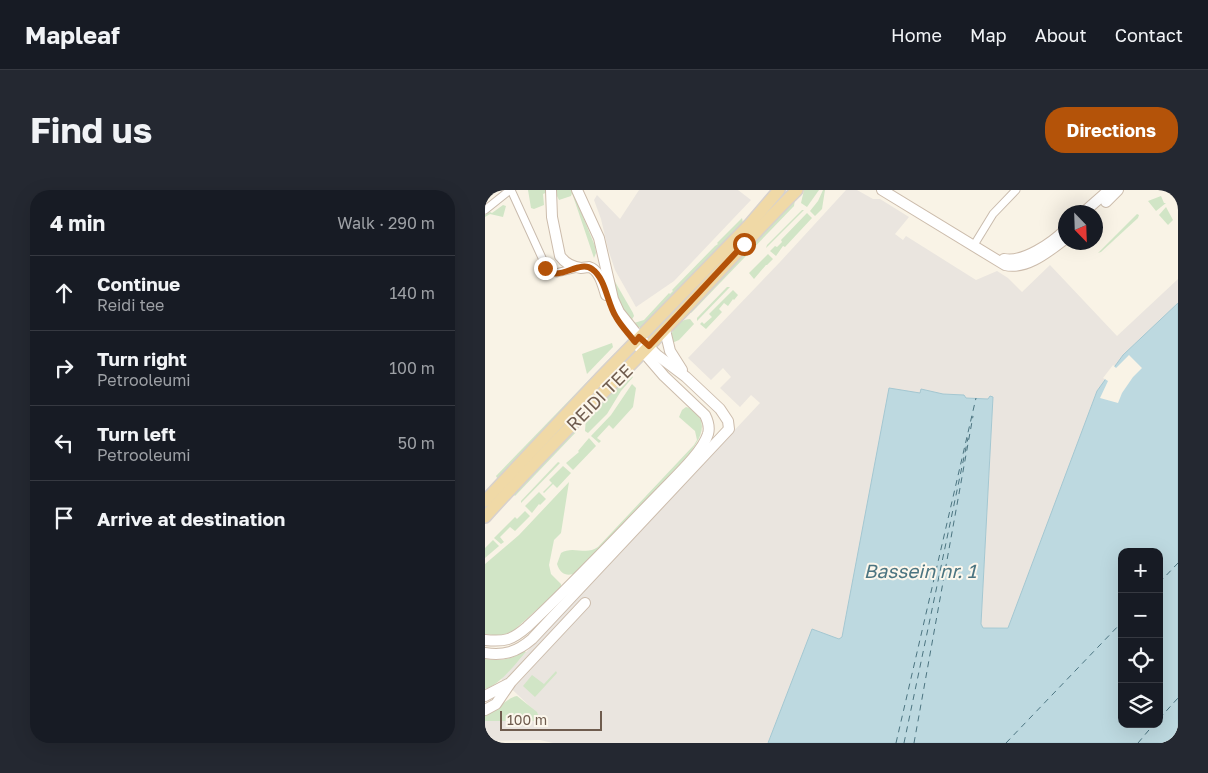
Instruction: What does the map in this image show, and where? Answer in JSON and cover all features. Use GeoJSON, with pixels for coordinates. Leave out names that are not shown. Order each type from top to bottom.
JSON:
{"type":"FeatureCollection","features":[{"type":"Feature","properties":{"kind":"main road","name":"REIDI TEE"},"geometry":{"type":"LineString","coordinates":[[485,500],[737,238],[779,190]]}},
{"type":"Feature","properties":{"kind":"main road","name":"REIDI TEE"},"geometry":{"type":"LineString","coordinates":[[485,517],[581,414],[665,330],[754,233],[797,190]]}},
{"type":"Feature","properties":{"kind":"street"},"geometry":{"type":"LineString","coordinates":[[485,210],[511,190],[548,271],[556,273],[584,267],[597,260],[602,252]]}},
{"type":"Feature","properties":{"kind":"street"},"geometry":{"type":"LineString","coordinates":[[551,190],[553,225],[560,256],[566,263],[584,267],[598,274],[616,318],[646,349],[687,377]]}},
{"type":"Feature","properties":{"kind":"street"},"geometry":{"type":"LineString","coordinates":[[577,190],[599,238],[616,306],[637,340]]}},
{"type":"Feature","properties":{"kind":"street"},"geometry":{"type":"LineString","coordinates":[[883,190],[1005,265],[1016,266],[1030,262],[1058,244]]}},
{"type":"Feature","properties":{"kind":"street"},"geometry":{"type":"LineString","coordinates":[[974,245],[993,214],[1016,190]]}},
{"type":"Feature","properties":{"kind":"street"},"geometry":{"type":"LineString","coordinates":[[1093,205],[1109,190]]}},
{"type":"Feature","properties":{"kind":"street"},"geometry":{"type":"LineString","coordinates":[[1102,205],[1118,190]]}},
{"type":"Feature","properties":{"kind":"street"},"geometry":{"type":"LineString","coordinates":[[993,257],[1009,260],[1022,257],[1049,243],[1058,236]]}},
{"type":"Feature","properties":{"kind":"street"},"geometry":{"type":"LineString","coordinates":[[485,640],[499,642],[513,638],[571,591],[729,429],[726,416],[687,377],[673,358],[665,330]]}},
{"type":"Feature","properties":{"kind":"street"},"geometry":{"type":"LineString","coordinates":[[485,653],[504,654],[522,646],[688,463],[708,434],[708,423],[705,415],[664,376],[646,349]]}},
{"type":"Feature","properties":{"kind":"street"},"geometry":{"type":"LineString","coordinates":[[485,710],[496,704],[511,682],[585,603]]}},
{"type":"Feature","properties":{"kind":"street"},"geometry":{"type":"LineString","coordinates":[[485,696],[511,682]]}},
{"type":"Feature","properties":{"kind":"shaded area"},"geometry":{"type":"Polygon","coordinates":[[[639,190],[738,190],[751,200],[674,281],[636,307],[615,270],[594,200],[597,195],[620,219],[639,190]]]}},
{"type":"Feature","properties":{"kind":"shaded area"},"geometry":{"type":"Polygon","coordinates":[[[846,190],[857,190],[873,199],[880,199],[909,217],[895,234],[903,240],[906,236],[976,280],[997,271],[1008,278],[1022,292],[1050,265],[1117,336],[1178,279],[1178,303],[1123,355],[1097,391],[1009,627],[983,628],[981,624],[993,397],[988,399],[965,398],[964,395],[921,390],[917,394],[890,388],[842,637],[839,640],[812,629],[768,743],[553,743],[540,740],[485,741],[485,721],[533,721],[537,719],[538,714],[501,679],[760,403],[751,395],[740,407],[720,388],[731,377],[723,368],[711,380],[688,358],[846,190]]]}},
{"type":"Feature","properties":{"kind":"green space"},"geometry":{"type":"Polygon","coordinates":[[[528,190],[548,190],[548,192],[543,194],[544,205],[534,209],[531,208],[528,190]]]}},
{"type":"Feature","properties":{"kind":"green space"},"geometry":{"type":"Polygon","coordinates":[[[554,190],[572,190],[595,246],[596,253],[594,258],[572,193],[571,196],[559,200],[554,190]]]}},
{"type":"Feature","properties":{"kind":"green space"},"geometry":{"type":"Polygon","coordinates":[[[804,190],[819,190],[807,207],[801,203],[804,190]]]}},
{"type":"Feature","properties":{"kind":"green space"},"geometry":{"type":"Polygon","coordinates":[[[823,190],[825,190],[822,209],[815,216],[810,211],[818,201],[823,190]]]}},
{"type":"Feature","properties":{"kind":"green space"},"geometry":{"type":"Polygon","coordinates":[[[1161,196],[1164,203],[1166,203],[1156,211],[1148,201],[1161,196]]]}},
{"type":"Feature","properties":{"kind":"green space"},"geometry":{"type":"Polygon","coordinates":[[[795,199],[794,206],[695,309],[688,313],[743,252],[795,199]]]}},
{"type":"Feature","properties":{"kind":"green space"},"geometry":{"type":"Polygon","coordinates":[[[503,205],[506,206],[503,217],[490,214],[485,217],[485,215],[490,212],[492,213],[503,205]]]}},
{"type":"Feature","properties":{"kind":"green space"},"geometry":{"type":"Polygon","coordinates":[[[1166,207],[1173,220],[1168,225],[1159,215],[1166,207]]]}},
{"type":"Feature","properties":{"kind":"green space"},"geometry":{"type":"Polygon","coordinates":[[[804,210],[766,248],[767,245],[804,210]]]}},
{"type":"Feature","properties":{"kind":"green space"},"geometry":{"type":"Polygon","coordinates":[[[807,213],[812,218],[785,247],[783,246],[776,256],[770,251],[782,242],[781,240],[807,213]]]}},
{"type":"Feature","properties":{"kind":"green space"},"geometry":{"type":"Polygon","coordinates":[[[1137,214],[1139,215],[1138,218],[1098,253],[1137,214]]]}},
{"type":"Feature","properties":{"kind":"green space"},"geometry":{"type":"Polygon","coordinates":[[[742,218],[743,223],[647,322],[641,327],[637,327],[634,323],[644,320],[742,218]]]}},
{"type":"Feature","properties":{"kind":"green space"},"geometry":{"type":"Polygon","coordinates":[[[768,254],[773,259],[754,279],[749,273],[768,254]]]}},
{"type":"Feature","properties":{"kind":"green space"},"geometry":{"type":"Polygon","coordinates":[[[614,280],[633,313],[634,316],[631,321],[622,313],[614,280]]]}},
{"type":"Feature","properties":{"kind":"green space"},"geometry":{"type":"Polygon","coordinates":[[[727,287],[730,287],[697,321],[697,318],[727,287]]]}},
{"type":"Feature","properties":{"kind":"green space"},"geometry":{"type":"Polygon","coordinates":[[[733,290],[738,295],[728,306],[724,303],[719,309],[722,312],[706,329],[700,324],[702,322],[704,324],[712,317],[709,314],[733,290]]]}},
{"type":"Feature","properties":{"kind":"green space"},"geometry":{"type":"Polygon","coordinates":[[[690,319],[694,324],[679,340],[672,343],[671,338],[675,326],[681,321],[690,319]]]}},
{"type":"Feature","properties":{"kind":"green space"},"geometry":{"type":"Polygon","coordinates":[[[612,343],[613,347],[587,374],[582,354],[612,343]]]}},
{"type":"Feature","properties":{"kind":"green space"},"geometry":{"type":"Polygon","coordinates":[[[615,353],[617,354],[498,480],[496,476],[615,353]]]}},
{"type":"Feature","properties":{"kind":"green space"},"geometry":{"type":"Polygon","coordinates":[[[629,373],[633,377],[621,391],[607,414],[588,433],[585,431],[586,417],[629,373]]]}},
{"type":"Feature","properties":{"kind":"green space"},"geometry":{"type":"Polygon","coordinates":[[[632,384],[636,388],[633,407],[613,429],[609,425],[597,438],[601,441],[599,443],[591,436],[611,415],[632,384]]]}},
{"type":"Feature","properties":{"kind":"green space"},"geometry":{"type":"Polygon","coordinates":[[[686,407],[694,411],[702,424],[700,435],[687,457],[576,573],[567,575],[562,572],[557,564],[561,553],[570,550],[589,551],[598,547],[694,445],[697,440],[695,431],[679,417],[682,410],[686,407]]]}},
{"type":"Feature","properties":{"kind":"green space"},"geometry":{"type":"Polygon","coordinates":[[[579,425],[578,430],[515,496],[513,494],[579,425]]]}},
{"type":"Feature","properties":{"kind":"green space"},"geometry":{"type":"Polygon","coordinates":[[[589,438],[596,446],[573,470],[566,463],[579,452],[589,438]]]}},
{"type":"Feature","properties":{"kind":"green space"},"geometry":{"type":"Polygon","coordinates":[[[558,462],[560,463],[521,503],[521,501],[558,462]]]}},
{"type":"Feature","properties":{"kind":"green space"},"geometry":{"type":"Polygon","coordinates":[[[563,466],[571,473],[557,488],[553,484],[544,493],[552,483],[549,480],[563,466]]]}},
{"type":"Feature","properties":{"kind":"green space"},"geometry":{"type":"Polygon","coordinates":[[[569,482],[561,533],[554,540],[549,565],[551,574],[561,584],[561,588],[513,631],[500,636],[485,634],[485,564],[519,535],[569,482]]]}},
{"type":"Feature","properties":{"kind":"green space"},"geometry":{"type":"Polygon","coordinates":[[[539,492],[546,499],[532,513],[525,506],[539,492]]]}},
{"type":"Feature","properties":{"kind":"green space"},"geometry":{"type":"Polygon","coordinates":[[[525,511],[530,516],[515,531],[510,527],[500,537],[504,542],[501,544],[494,538],[515,517],[517,519],[525,511]]]}},
{"type":"Feature","properties":{"kind":"green space"},"geometry":{"type":"Polygon","coordinates":[[[493,540],[499,546],[485,558],[485,548],[493,540]]]}},
{"type":"Feature","properties":{"kind":"green space"},"geometry":{"type":"Polygon","coordinates":[[[524,651],[526,652],[501,679],[485,689],[485,659],[506,659],[524,651]]]}},
{"type":"Feature","properties":{"kind":"green space"},"geometry":{"type":"Polygon","coordinates":[[[556,671],[557,673],[535,697],[523,686],[532,675],[544,684],[556,671]]]}},
{"type":"Feature","properties":{"kind":"green space"},"geometry":{"type":"Polygon","coordinates":[[[517,696],[537,712],[539,717],[536,721],[485,721],[485,715],[494,711],[509,699],[517,696]]]}},
{"type":"Feature","properties":{"kind":"water","name":"Bassein nr. 1"},"geometry":{"type":"Polygon","coordinates":[[[1178,303],[1178,743],[768,743],[812,629],[839,639],[842,637],[889,388],[920,393],[921,389],[943,394],[964,395],[966,398],[988,399],[990,396],[993,397],[981,624],[983,628],[1008,628],[1097,391],[1123,355],[1178,303]]]}},
{"type":"Feature","properties":{"kind":"pier"},"geometry":{"type":"Polygon","coordinates":[[[1129,355],[1142,368],[1122,393],[1118,403],[1100,398],[1108,381],[1103,378],[1113,365],[1116,368],[1129,355]]]}},
{"type":"Feature","properties":{"kind":"ferry route"},"geometry":{"type":"LineString","coordinates":[[896,743],[976,398]]}},
{"type":"Feature","properties":{"kind":"ferry route"},"geometry":{"type":"LineString","coordinates":[[914,743],[973,416]]}},
{"type":"Feature","properties":{"kind":"ferry route"},"geometry":{"type":"LineString","coordinates":[[904,743],[968,438]]}},
{"type":"Feature","properties":{"kind":"ferry route"},"geometry":{"type":"LineString","coordinates":[[1163,579],[1178,563]]}},
{"type":"Feature","properties":{"kind":"ferry route"},"geometry":{"type":"LineString","coordinates":[[1006,743],[1118,626]]}},
{"type":"Feature","properties":{"kind":"ferry route"},"geometry":{"type":"LineString","coordinates":[[1163,715],[1178,698]]}},
{"type":"Feature","properties":{"kind":"ferry route"},"geometry":{"type":"LineString","coordinates":[[1138,743],[1151,728]]}},
{"type":"Feature","properties":{"kind":"route"},"geometry":{"type":"LineString","coordinates":[[545,268],[550,273],[588,267],[592,269],[601,280],[616,318],[635,342],[639,337],[649,346],[744,244]]}}]}
